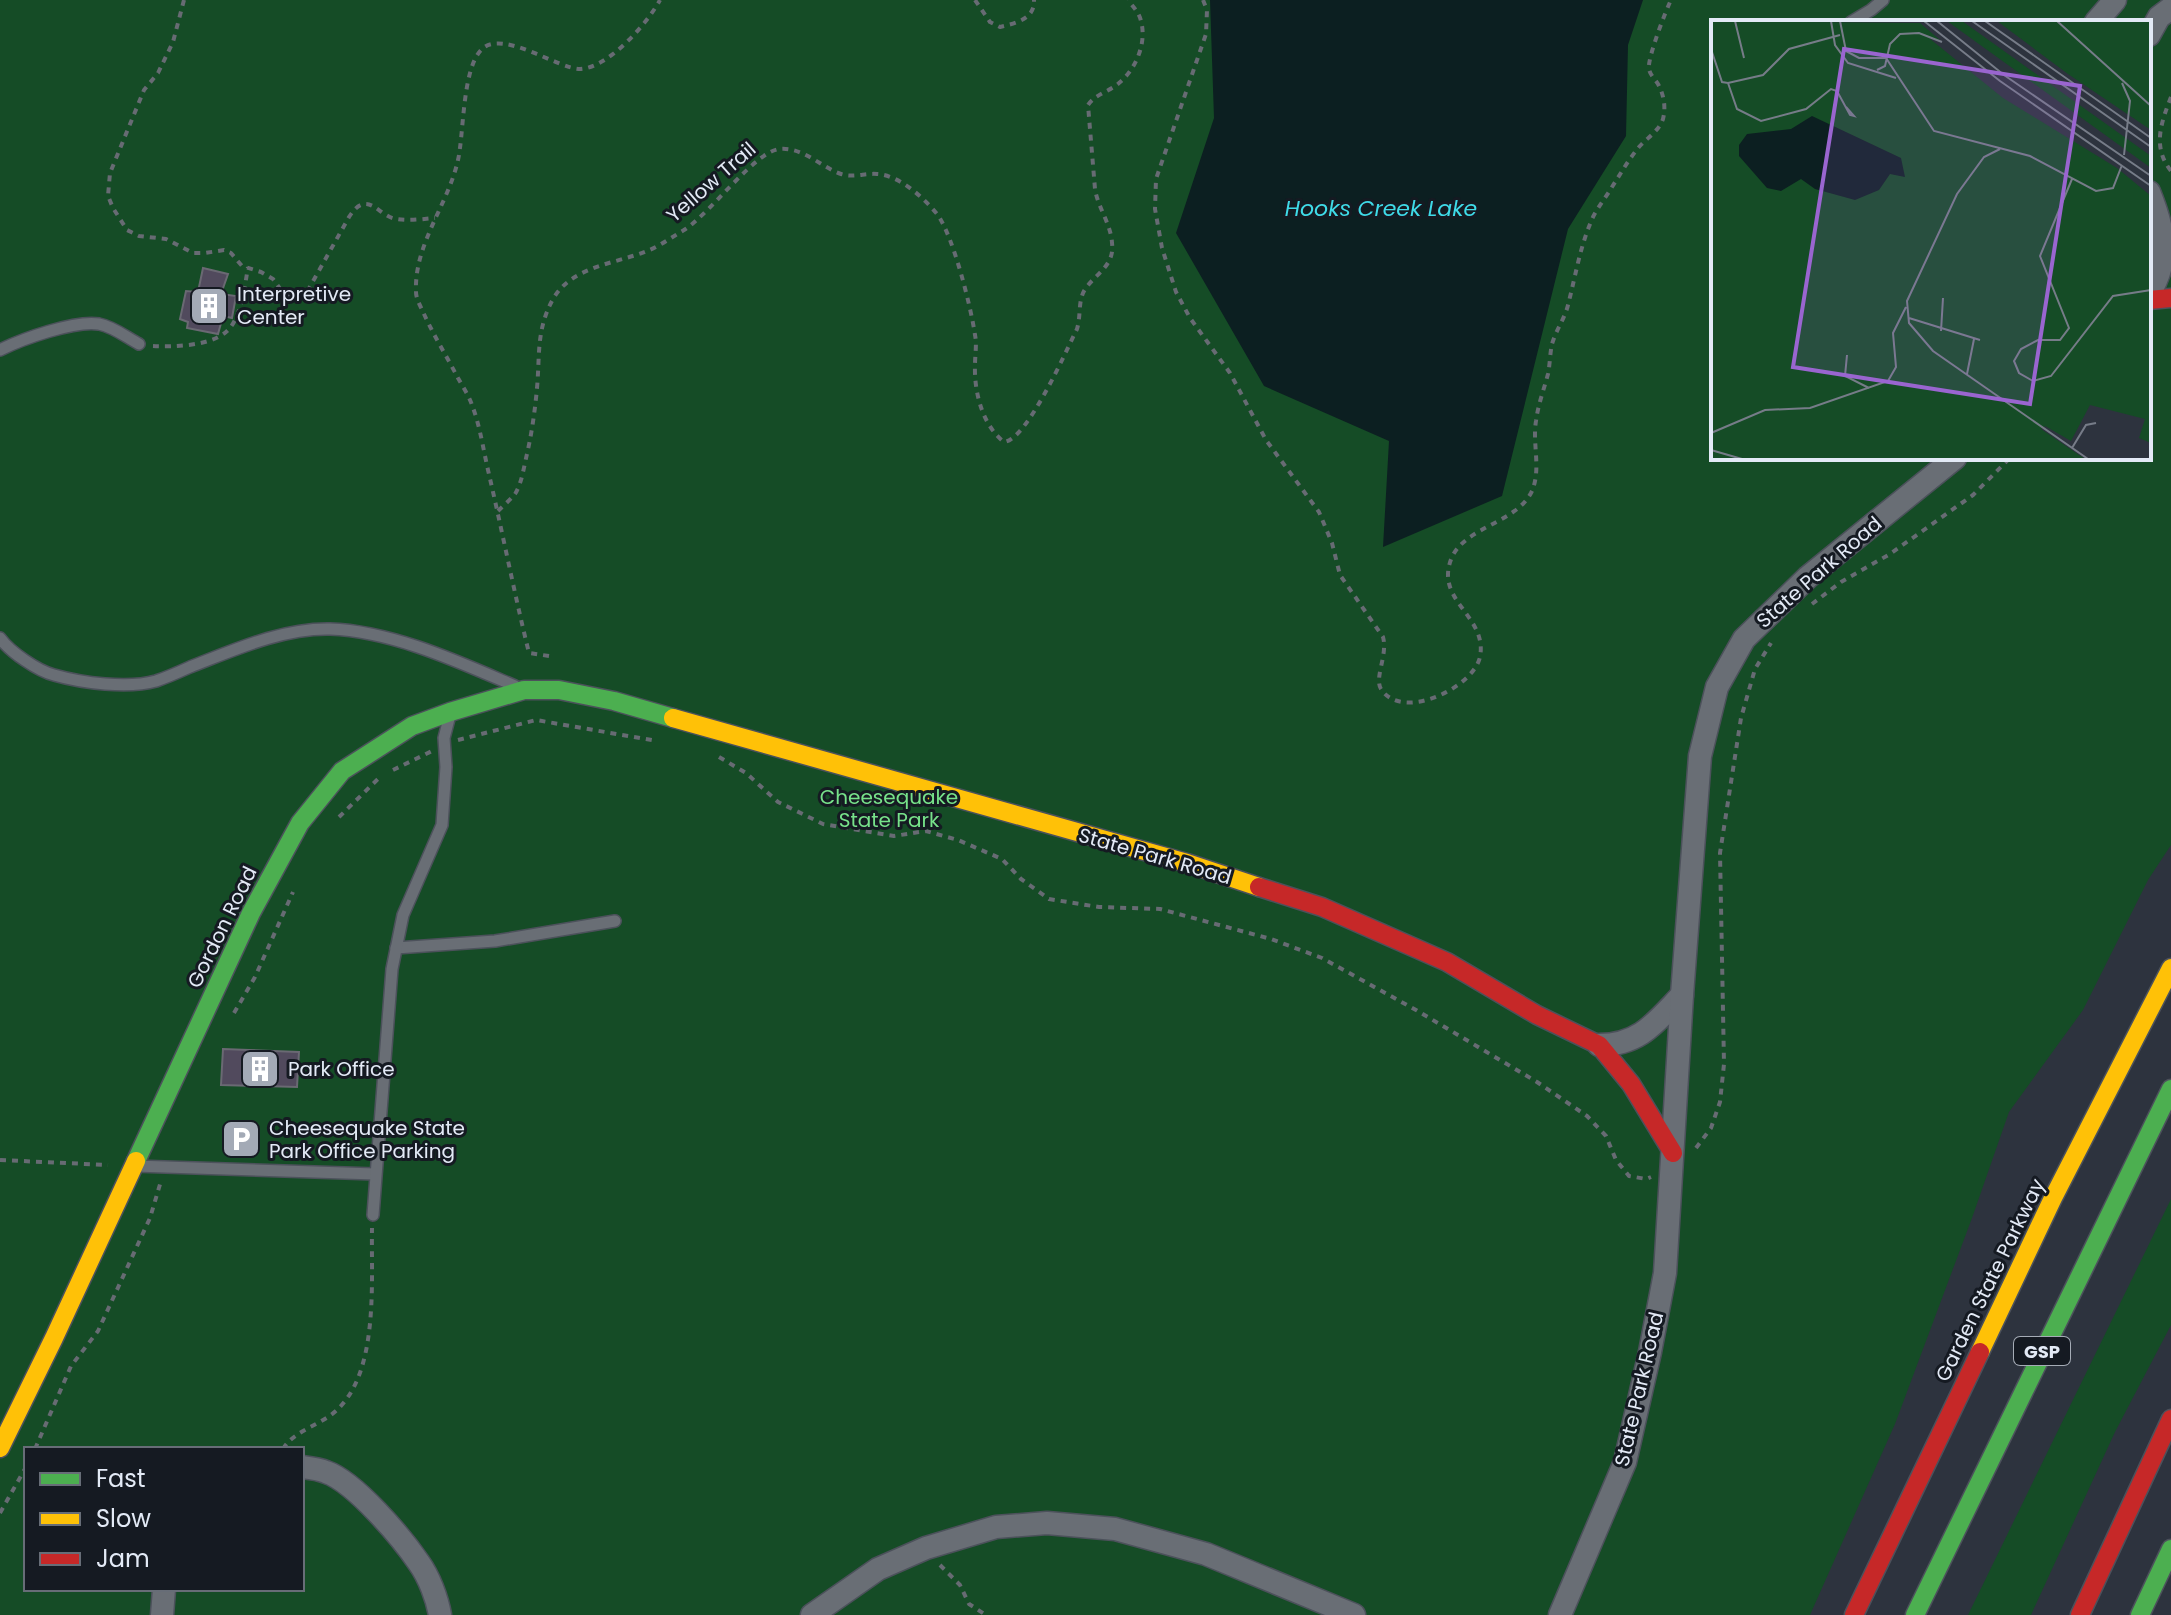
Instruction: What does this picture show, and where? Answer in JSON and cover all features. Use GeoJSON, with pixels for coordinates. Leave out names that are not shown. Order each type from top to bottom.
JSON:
{"type":"FeatureCollection","features":[{"type":"Feature","properties":{"kind":"main road"},"geometry":{"type":"LineString","coordinates":[[2151,300],[2171,298]]}},
{"type":"Feature","properties":{"kind":"main road","name":"Gordon Road"},"geometry":{"type":"LineString","coordinates":[[0,1448],[251,913],[300,823],[342,771],[412,726],[524,690],[559,690],[600,698],[689,723]]}},
{"type":"Feature","properties":{"kind":"main road","name":"State Park Road"},"geometry":{"type":"LineString","coordinates":[[689,723],[1187,863],[1322,907],[1447,962],[1537,1015],[1599,1045],[1683,1153]]}},
{"type":"Feature","properties":{"kind":"main road","name":"Garden State Parkway"},"geometry":{"type":"LineString","coordinates":[[1854,1615],[2053,1198],[2171,968]]}},
{"type":"Feature","properties":{"kind":"main road","name":"GSP"},"geometry":{"type":"LineString","coordinates":[[1915,1615],[2171,1089]]}},
{"type":"Feature","properties":{"kind":"main road"},"geometry":{"type":"LineString","coordinates":[[2080,1615],[2156,1464],[2171,1419]]}},
{"type":"Feature","properties":{"kind":"main road"},"geometry":{"type":"LineString","coordinates":[[2140,1615],[2171,1549]]}},
{"type":"Feature","properties":{"kind":"street"},"geometry":{"type":"LineString","coordinates":[[2098,20],[2115,0]]}},
{"type":"Feature","properties":{"kind":"street"},"geometry":{"type":"LineString","coordinates":[[2151,31],[2159,17],[2171,8]]}},
{"type":"Feature","properties":{"kind":"street"},"geometry":{"type":"LineString","coordinates":[[2151,197],[2164,233],[2164,249],[2160,272],[2151,290]]}},
{"type":"Feature","properties":{"kind":"street","name":"State Park Road"},"geometry":{"type":"LineString","coordinates":[[1560,1615],[1625,1462],[1665,1273],[1683,1153],[1682,995],[1700,756],[1717,687],[1744,639],[1808,577],[1953,460]]}},
{"type":"Feature","properties":{"kind":"street"},"geometry":{"type":"LineString","coordinates":[[1599,1045],[1615,1045],[1637,1037],[1682,995]]}},
{"type":"Feature","properties":{"kind":"street"},"geometry":{"type":"LineString","coordinates":[[304,1467],[328,1472],[359,1494],[389,1526],[421,1565],[440,1615]]}},
{"type":"Feature","properties":{"kind":"street"},"geometry":{"type":"LineString","coordinates":[[812,1615],[878,1569],[926,1548],[996,1527],[1047,1523],[1115,1529],[1206,1554],[1354,1615]]}},
{"type":"Feature","properties":{"kind":"street"},"geometry":{"type":"LineString","coordinates":[[162,1615],[164,1591]]}},
{"type":"Feature","properties":{"kind":"lane"},"geometry":{"type":"LineString","coordinates":[[1854,20],[1883,0]]}},
{"type":"Feature","properties":{"kind":"lane"},"geometry":{"type":"LineString","coordinates":[[0,350],[78,324],[98,324],[139,344]]}},
{"type":"Feature","properties":{"kind":"lane"},"geometry":{"type":"LineString","coordinates":[[0,638],[8,649],[51,675],[107,685],[155,681],[283,634],[330,629],[417,646],[524,690]]}},
{"type":"Feature","properties":{"kind":"lane"},"geometry":{"type":"LineString","coordinates":[[373,1215],[392,969],[403,915],[442,825],[445,745],[450,712]]}},
{"type":"Feature","properties":{"kind":"lane"},"geometry":{"type":"LineString","coordinates":[[396,948],[495,941],[615,921]]}},
{"type":"Feature","properties":{"kind":"lane"},"geometry":{"type":"LineString","coordinates":[[134,1166],[375,1174]]}},
{"type":"Feature","properties":{"kind":"path"},"geometry":{"type":"LineString","coordinates":[[184,0],[173,42],[158,73],[144,90],[110,173],[108,196],[127,230],[139,236],[166,239],[193,253],[224,250],[231,253],[237,262],[273,279],[290,297],[307,292],[353,210],[360,206],[376,206],[394,219],[435,218]]}},
{"type":"Feature","properties":{"kind":"path"},"geometry":{"type":"LineString","coordinates":[[549,656],[529,653],[472,403],[415,294],[425,243],[447,198],[459,158],[466,93],[481,50],[488,45],[515,47],[541,54],[566,67],[585,68],[629,41],[660,0]]}},
{"type":"Feature","properties":{"kind":"path"},"geometry":{"type":"LineString","coordinates":[[975,0],[990,22],[1000,27],[1029,16],[1034,0]]}},
{"type":"Feature","properties":{"kind":"path","name":"Yellow Trail"},"geometry":{"type":"LineString","coordinates":[[498,511],[515,493],[524,469],[532,430],[540,330],[544,316],[560,289],[583,272],[650,250],[687,228],[708,212],[760,158],[778,149],[795,151],[851,176],[887,176],[912,191],[937,215],[953,249],[976,337],[974,369],[979,397],[993,432],[1004,442],[1009,442],[1043,397],[1077,329],[1084,291],[1106,268],[1112,254],[1110,233],[1097,202],[1088,105],[1118,84],[1129,72],[1141,48],[1141,21],[1128,0]]}},
{"type":"Feature","properties":{"kind":"path"},"geometry":{"type":"LineString","coordinates":[[1203,0],[1207,10],[1206,34],[1156,179],[1154,193],[1159,235],[1168,270],[1190,318],[1230,373],[1266,440],[1319,512],[1332,543],[1340,575],[1383,637],[1385,652],[1378,680],[1380,688],[1395,699],[1414,703],[1459,686],[1467,679],[1479,658],[1481,642],[1477,628],[1453,595],[1449,583],[1450,564],[1461,544],[1514,511],[1531,493],[1535,479],[1536,420],[1552,344],[1569,303],[1580,248],[1594,215],[1611,188],[1637,149],[1662,123],[1664,98],[1650,73],[1649,63],[1671,0]]}},
{"type":"Feature","properties":{"kind":"path"},"geometry":{"type":"LineString","coordinates":[[2171,97],[2158,143],[2171,171]]}},
{"type":"Feature","properties":{"kind":"path"},"geometry":{"type":"LineString","coordinates":[[139,344],[172,347],[205,342],[227,332],[240,309],[248,267]]}},
{"type":"Feature","properties":{"kind":"path"},"geometry":{"type":"LineString","coordinates":[[1805,610],[1841,582],[1890,554],[1973,495],[2008,460]]}},
{"type":"Feature","properties":{"kind":"path"},"geometry":{"type":"LineString","coordinates":[[1683,1153],[1711,1128],[1720,1102],[1723,1077],[1720,853],[1738,731],[1755,669],[1773,641]]}},
{"type":"Feature","properties":{"kind":"path"},"geometry":{"type":"LineString","coordinates":[[336,820],[382,775],[445,745],[487,731],[536,720],[662,742]]}},
{"type":"Feature","properties":{"kind":"path"},"geometry":{"type":"LineString","coordinates":[[707,750],[746,773],[778,802],[823,824],[894,836],[926,831],[958,840],[1002,859],[1021,879],[1049,899],[1099,907],[1160,909],[1271,939],[1322,958],[1537,1082],[1587,1116],[1606,1136],[1616,1160],[1629,1176],[1646,1179],[1655,1176]]}},
{"type":"Feature","properties":{"kind":"path"},"geometry":{"type":"LineString","coordinates":[[233,1014],[255,977],[297,882]]}},
{"type":"Feature","properties":{"kind":"path"},"geometry":{"type":"LineString","coordinates":[[0,1160],[134,1166]]}},
{"type":"Feature","properties":{"kind":"path"},"geometry":{"type":"LineString","coordinates":[[36,1447],[67,1375],[98,1331],[150,1218],[164,1168]]}},
{"type":"Feature","properties":{"kind":"path"},"geometry":{"type":"LineString","coordinates":[[284,1447],[287,1441],[338,1409],[356,1383],[370,1327],[373,1215]]}},
{"type":"Feature","properties":{"kind":"path"},"geometry":{"type":"LineString","coordinates":[[0,1513],[24,1471]]}},
{"type":"Feature","properties":{"kind":"path"},"geometry":{"type":"LineString","coordinates":[[926,1548],[960,1585],[969,1604],[986,1615]]}},
{"type":"Feature","properties":{"kind":"green space","name":"Cheesequake State Park"},"geometry":{"type":"Polygon","coordinates":[[[0,0],[2171,0],[2171,845],[2148,880],[2083,1010],[2009,1112],[1895,1424],[1810,1615],[0,1615],[0,0]]]}},
{"type":"Feature","properties":{"kind":"green space"},"geometry":{"type":"Polygon","coordinates":[[[2171,1199],[2171,1325],[2115,1432],[2031,1615],[1968,1615],[2171,1199]]]}},
{"type":"Feature","properties":{"kind":"water","name":"Hooks Creek Lake"},"geometry":{"type":"Polygon","coordinates":[[[1210,0],[1643,0],[1628,45],[1626,136],[1568,229],[1502,496],[1383,547],[1389,441],[1264,386],[1176,233],[1214,118],[1210,0]]]}},
{"type":"Feature","properties":{"kind":"building","name":"Interpretive Center"},"geometry":{"type":"Polygon","coordinates":[[[203,268],[228,274],[221,294],[236,296],[232,318],[223,316],[218,334],[187,328],[188,322],[180,319],[186,291],[198,292],[203,268]]]}},
{"type":"Feature","properties":{"kind":"building","name":"Park Office"},"geometry":{"type":"Polygon","coordinates":[[[223,1049],[299,1052],[297,1087],[221,1085],[223,1049]]]}},
{"type":"Feature","properties":{"kind":"traffic: fast"},"geometry":{"type":"LineString","coordinates":[[136,1161],[251,913],[300,823],[342,771],[412,726],[524,690],[559,690],[614,701],[673,718]]}},
{"type":"Feature","properties":{"kind":"traffic: fast"},"geometry":{"type":"LineString","coordinates":[[1915,1615],[2171,1089]]}},
{"type":"Feature","properties":{"kind":"traffic: fast"},"geometry":{"type":"LineString","coordinates":[[2140,1615],[2171,1549]]}},
{"type":"Feature","properties":{"kind":"traffic: slow"},"geometry":{"type":"LineString","coordinates":[[673,718],[1187,863],[1259,887]]}},
{"type":"Feature","properties":{"kind":"traffic: slow"},"geometry":{"type":"LineString","coordinates":[[1980,1352],[2053,1198],[2171,968]]}},
{"type":"Feature","properties":{"kind":"traffic: slow"},"geometry":{"type":"LineString","coordinates":[[0,1448],[136,1161]]}},
{"type":"Feature","properties":{"kind":"traffic: jam"},"geometry":{"type":"LineString","coordinates":[[2151,300],[2171,298]]}},
{"type":"Feature","properties":{"kind":"traffic: jam"},"geometry":{"type":"LineString","coordinates":[[1259,887],[1322,907],[1447,962],[1537,1015],[1599,1045],[1631,1084],[1673,1153]]}},
{"type":"Feature","properties":{"kind":"traffic: jam"},"geometry":{"type":"LineString","coordinates":[[1854,1615],[1980,1352]]}},
{"type":"Feature","properties":{"kind":"traffic: jam"},"geometry":{"type":"LineString","coordinates":[[2080,1615],[2171,1419]]}},
{"type":"Feature","properties":{"kind":"place","name":"Interpretive Center"},"geometry":{"type":"Point","coordinates":[209,306]}},
{"type":"Feature","properties":{"kind":"place","name":"Park Office"},"geometry":{"type":"Point","coordinates":[260,1069]}},
{"type":"Feature","properties":{"kind":"place","name":"Cheesequake State Park Office Parking"},"geometry":{"type":"Point","coordinates":[241,1139]}}]}
